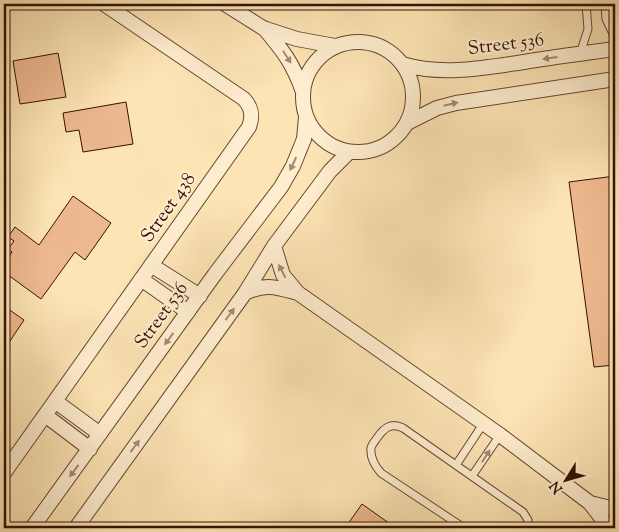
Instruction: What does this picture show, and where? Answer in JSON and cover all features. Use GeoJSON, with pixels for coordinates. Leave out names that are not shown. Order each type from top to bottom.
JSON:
{"type":"FeatureCollection","features":[{"type":"Feature","properties":{"kind":"street","name":"Street 438"},"geometry":{"type":"LineString","coordinates":[[4,473],[249,127],[252,114],[244,99],[104,4]]}},
{"type":"Feature","properties":{"kind":"street"},"geometry":{"type":"LineString","coordinates":[[225,4],[263,28],[297,39],[335,46]]}},
{"type":"Feature","properties":{"kind":"street"},"geometry":{"type":"LineString","coordinates":[[263,28],[283,51],[295,70],[303,92],[306,118],[313,130],[335,148],[349,152],[366,152],[382,147],[396,137],[406,123],[412,104],[411,83],[402,64],[392,54],[379,46],[364,42],[350,42],[335,46],[316,60],[307,75],[303,92]]}},
{"type":"Feature","properties":{"kind":"street","name":"Street 536"},"geometry":{"type":"LineString","coordinates":[[402,64],[418,69],[437,71],[483,68],[615,49]]}},
{"type":"Feature","properties":{"kind":"street"},"geometry":{"type":"LineString","coordinates":[[406,123],[437,108],[456,103],[615,79]]}},
{"type":"Feature","properties":{"kind":"street","name":"Street 536"},"geometry":{"type":"LineString","coordinates":[[32,528],[281,187],[293,166],[304,139],[306,118]]}},
{"type":"Feature","properties":{"kind":"street"},"geometry":{"type":"LineString","coordinates":[[76,528],[245,294],[274,246],[330,171],[349,152]]}},
{"type":"Feature","properties":{"kind":"street"},"geometry":{"type":"LineString","coordinates":[[274,246],[283,275],[298,293],[500,436],[590,504],[609,528]]}},
{"type":"Feature","properties":{"kind":"street"},"geometry":{"type":"LineString","coordinates":[[151,265],[200,296]]}},
{"type":"Feature","properties":{"kind":"street"},"geometry":{"type":"LineString","coordinates":[[141,279],[188,312]]}},
{"type":"Feature","properties":{"kind":"street"},"geometry":{"type":"LineString","coordinates":[[245,294],[257,288],[272,286],[298,293]]}},
{"type":"Feature","properties":{"kind":"street"},"geometry":{"type":"LineString","coordinates":[[54,401],[100,434]]}},
{"type":"Feature","properties":{"kind":"street"},"geometry":{"type":"LineString","coordinates":[[45,415],[90,449]]}},
{"type":"Feature","properties":{"kind":"street"},"geometry":{"type":"LineString","coordinates":[[590,504],[615,509]]}},
{"type":"Feature","properties":{"kind":"lane"},"geometry":{"type":"LineString","coordinates":[[580,54],[588,29],[586,4]]}},
{"type":"Feature","properties":{"kind":"lane"},"geometry":{"type":"LineString","coordinates":[[605,4],[606,19],[615,38]]}},
{"type":"Feature","properties":{"kind":"lane"},"geometry":{"type":"LineString","coordinates":[[456,465],[483,424]]}},
{"type":"Feature","properties":{"kind":"lane"},"geometry":{"type":"LineString","coordinates":[[464,528],[381,473],[373,461],[371,446],[386,427],[391,425],[399,426],[523,512],[528,520],[528,528]]}},
{"type":"Feature","properties":{"kind":"lane"},"geometry":{"type":"LineString","coordinates":[[472,476],[500,436]]}},
{"type":"Feature","properties":{"kind":"building"},"geometry":{"type":"Polygon","coordinates":[[[58,53],[66,97],[20,104],[13,61],[58,53]]]}},
{"type":"Feature","properties":{"kind":"building"},"geometry":{"type":"Polygon","coordinates":[[[126,102],[133,144],[83,152],[79,130],[66,132],[63,113],[126,102]]]}},
{"type":"Feature","properties":{"kind":"building"},"geometry":{"type":"Polygon","coordinates":[[[615,176],[615,365],[594,367],[569,182],[615,176]]]}},
{"type":"Feature","properties":{"kind":"building"},"geometry":{"type":"Polygon","coordinates":[[[73,196],[111,223],[85,260],[75,252],[41,299],[4,272],[4,264],[12,252],[8,249],[14,241],[8,237],[15,227],[39,245],[73,196]]]}},
{"type":"Feature","properties":{"kind":"building"},"geometry":{"type":"Polygon","coordinates":[[[4,306],[24,320],[4,350],[4,306]]]}},
{"type":"Feature","properties":{"kind":"building"},"geometry":{"type":"Polygon","coordinates":[[[362,504],[396,528],[345,528],[362,504]]]}}]}
